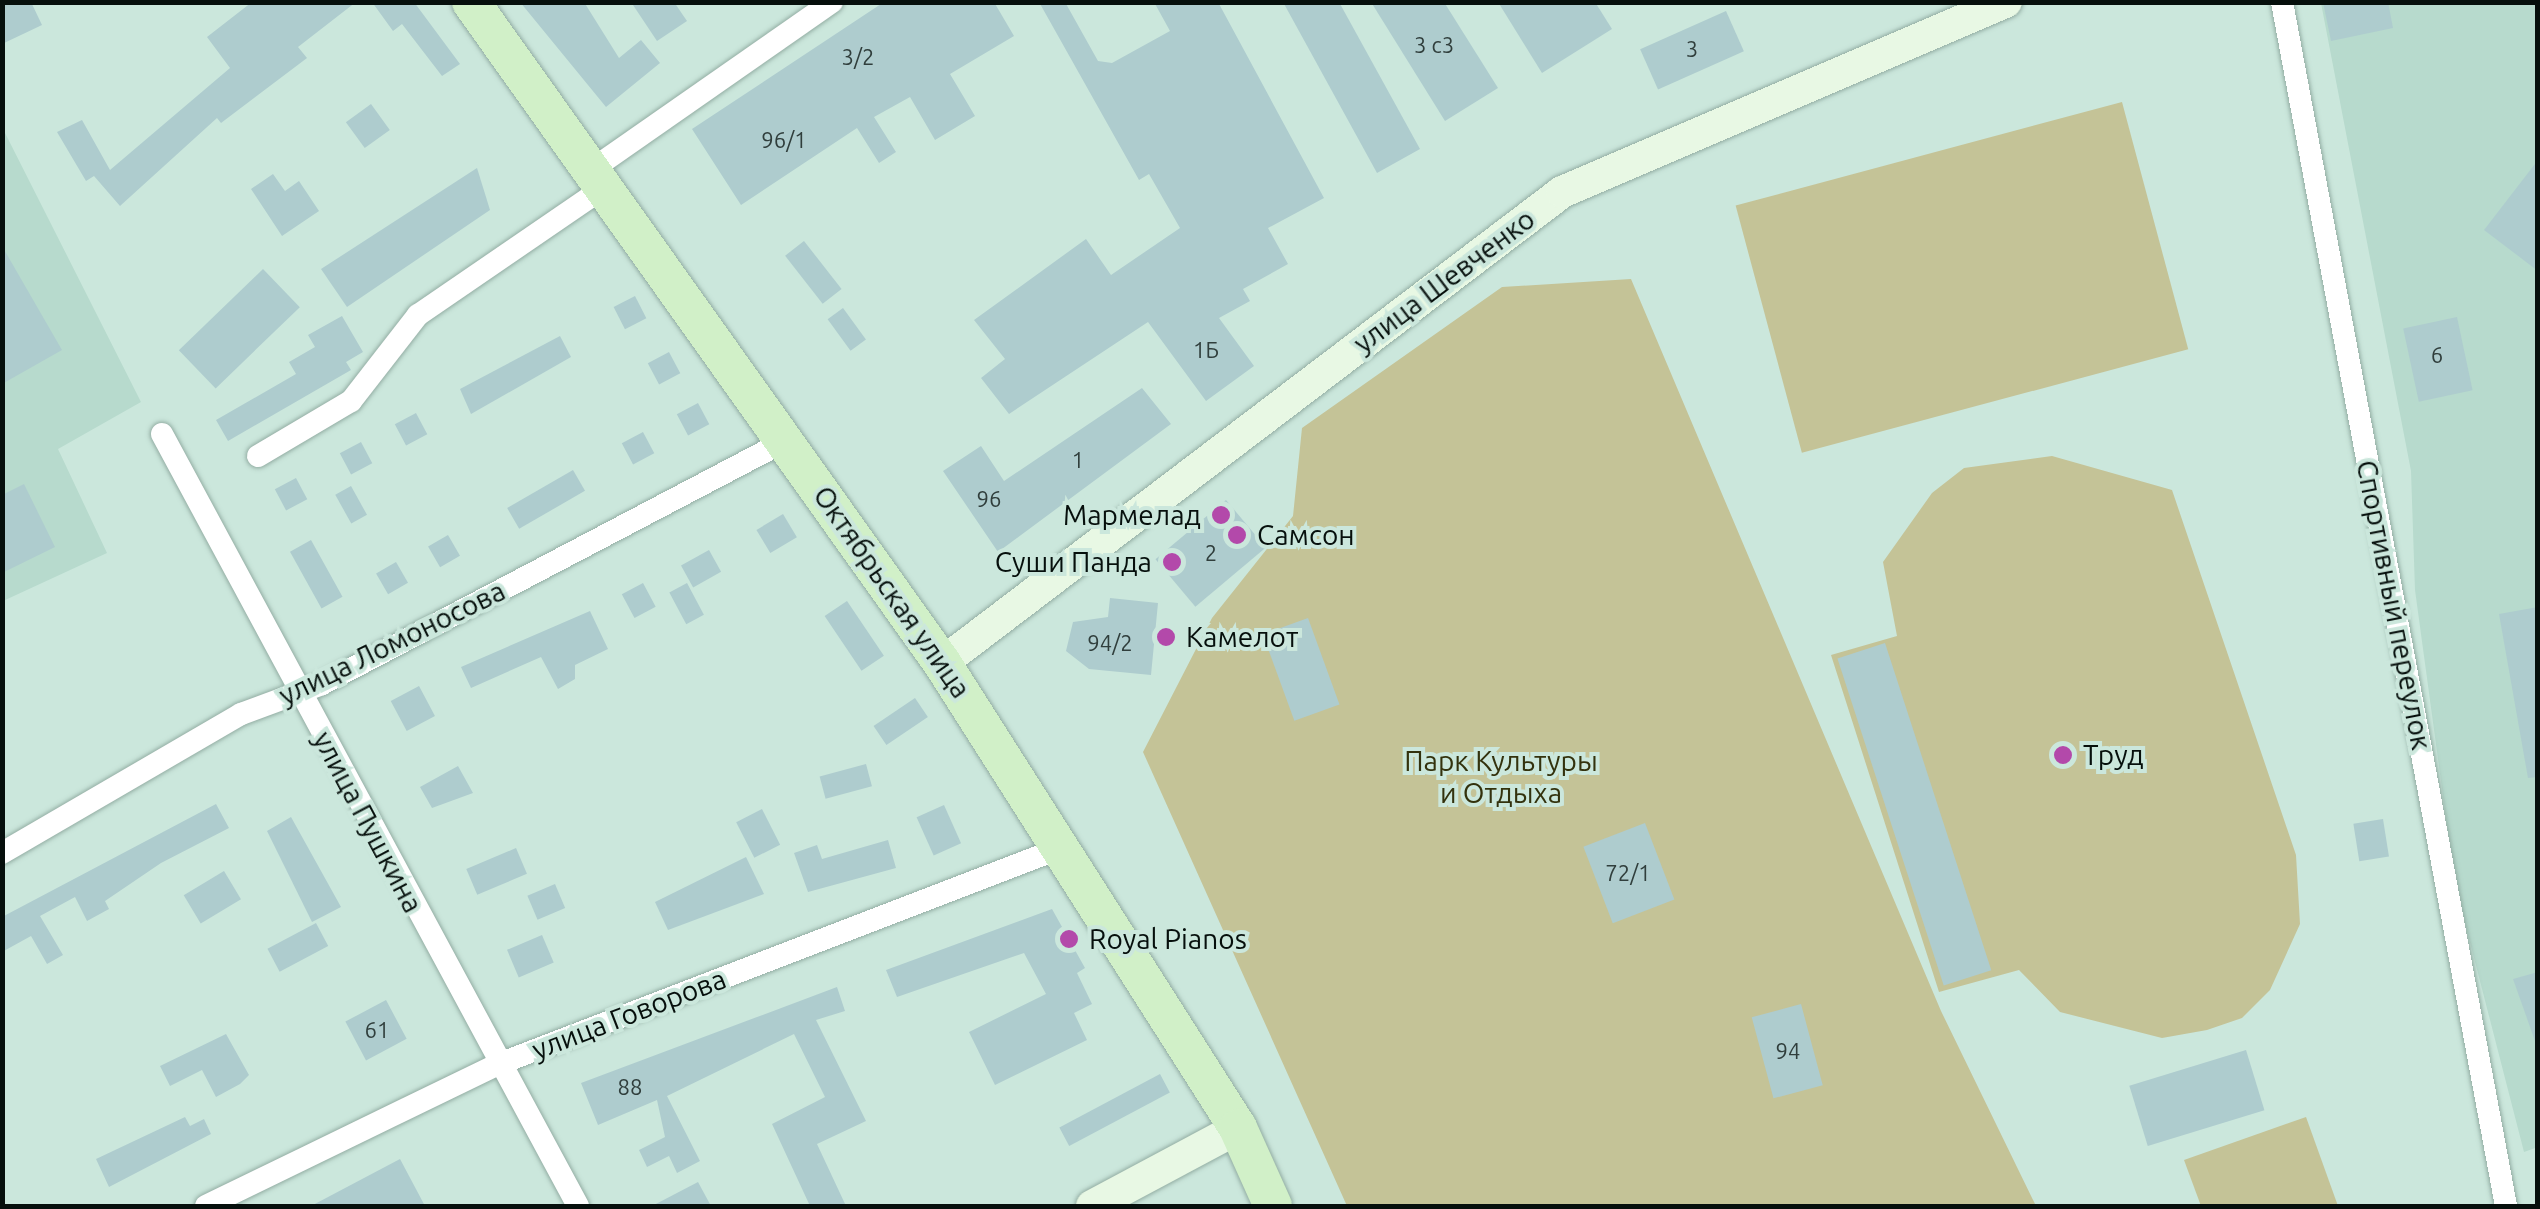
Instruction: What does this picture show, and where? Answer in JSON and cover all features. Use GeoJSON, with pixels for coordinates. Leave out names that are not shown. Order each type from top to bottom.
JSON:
{"type":"FeatureCollection","features":[{"type":"Feature","properties":{"kind":"main road","name":"Октябрьская улица"},"geometry":{"type":"LineString","coordinates":[[471,2],[942,662],[1238,1128],[1272,1206]]}},
{"type":"Feature","properties":{"kind":"street"},"geometry":{"type":"LineString","coordinates":[[258,456],[351,401],[418,315],[563,224],[600,178],[832,2]]}},
{"type":"Feature","properties":{"kind":"street","name":"Спортивный переулок"},"geometry":{"type":"LineString","coordinates":[[2282,2],[2506,1206]]}},
{"type":"Feature","properties":{"kind":"street","name":"улица Шевченко"},"geometry":{"type":"LineString","coordinates":[[942,662],[1562,192],[2002,3]]}},
{"type":"Feature","properties":{"kind":"street","name":"улица Пушкина"},"geometry":{"type":"LineString","coordinates":[[162,434],[578,1206]]}},
{"type":"Feature","properties":{"kind":"street","name":"улица Ломоносова"},"geometry":{"type":"LineString","coordinates":[[2,853],[241,714],[298,692],[786,440]]}},
{"type":"Feature","properties":{"kind":"street","name":"улица Говорова"},"geometry":{"type":"LineString","coordinates":[[206,1206],[500,1064],[1063,847]]}},
{"type":"Feature","properties":{"kind":"street"},"geometry":{"type":"LineString","coordinates":[[1092,1206],[1238,1128]]}},
{"type":"Feature","properties":{"kind":"shaded area"},"geometry":{"type":"Polygon","coordinates":[[[2321,3],[2537,3],[2538,1147],[2524,1152],[2455,884],[2415,590],[2411,471],[2321,3]]]}},
{"type":"Feature","properties":{"kind":"shaded area"},"geometry":{"type":"Polygon","coordinates":[[[2,127],[141,402],[58,449],[107,553],[3,601],[2,127]]]}},
{"type":"Feature","properties":{"kind":"green space"},"geometry":{"type":"Polygon","coordinates":[[[2122,102],[2188,349],[1802,453],[1736,206],[2122,102]]]}},
{"type":"Feature","properties":{"kind":"green space","name":"Парк Культуры и Отдыха"},"geometry":{"type":"Polygon","coordinates":[[[1631,279],[1941,1011],[2036,1206],[1347,1206],[1143,752],[1212,618],[1293,516],[1302,428],[1502,287],[1631,279]]]}},
{"type":"Feature","properties":{"kind":"green space","name":"Труд"},"geometry":{"type":"Polygon","coordinates":[[[2052,456],[2172,490],[2296,855],[2300,924],[2270,990],[2242,1018],[2207,1030],[2162,1038],[2060,1012],[2019,970],[1939,992],[1831,655],[1897,636],[1883,562],[1932,493],[1964,468],[2052,456]]]}},
{"type":"Feature","properties":{"kind":"green space"},"geometry":{"type":"Polygon","coordinates":[[[2306,1117],[2338,1206],[2201,1206],[2184,1160],[2306,1117]]]}},
{"type":"Feature","properties":{"kind":"building"},"geometry":{"type":"Polygon","coordinates":[[[2,2],[31,2],[42,25],[2,44],[2,2]]]}},
{"type":"Feature","properties":{"kind":"building"},"geometry":{"type":"Polygon","coordinates":[[[252,2],[356,2],[298,47],[307,58],[221,123],[217,118],[120,206],[94,176],[86,181],[57,132],[82,120],[110,170],[230,68],[207,37],[252,2]]]}},
{"type":"Feature","properties":{"kind":"building"},"geometry":{"type":"Polygon","coordinates":[[[372,2],[414,2],[460,64],[442,76],[402,24],[393,31],[372,2]]]}},
{"type":"Feature","properties":{"kind":"building"},"geometry":{"type":"Polygon","coordinates":[[[520,2],[584,2],[619,58],[641,40],[660,63],[606,107],[520,2]]]}},
{"type":"Feature","properties":{"kind":"building"},"geometry":{"type":"Polygon","coordinates":[[[631,2],[674,2],[687,21],[657,41],[631,2]]]}},
{"type":"Feature","properties":{"kind":"building"},"geometry":{"type":"Polygon","coordinates":[[[884,2],[994,2],[1014,36],[950,74],[975,116],[935,140],[910,97],[874,117],[896,152],[879,163],[857,128],[741,205],[692,129],[884,2]]]}},
{"type":"Feature","properties":{"kind":"building"},"geometry":{"type":"Polygon","coordinates":[[[1039,2],[1065,2],[1098,61],[1112,63],[1170,31],[1154,2],[1218,2],[1324,198],[1268,228],[1288,264],[1243,289],[1250,301],[1219,318],[1254,366],[1206,401],[1148,322],[1009,414],[981,378],[1005,359],[974,320],[1086,239],[1111,275],[1180,228],[1149,174],[1139,180],[1039,2]]]}},
{"type":"Feature","properties":{"kind":"building"},"geometry":{"type":"Polygon","coordinates":[[[1283,2],[1339,2],[1420,149],[1377,173],[1283,2]]]}},
{"type":"Feature","properties":{"kind":"building"},"geometry":{"type":"Polygon","coordinates":[[[1371,2],[1444,2],[1498,88],[1445,121],[1371,2]]]}},
{"type":"Feature","properties":{"kind":"building"},"geometry":{"type":"Polygon","coordinates":[[[1498,2],[1595,2],[1612,29],[1542,73],[1498,2]]]}},
{"type":"Feature","properties":{"kind":"building"},"geometry":{"type":"Polygon","coordinates":[[[2323,2],[2388,2],[2393,28],[2331,41],[2323,2]]]}},
{"type":"Feature","properties":{"kind":"building"},"geometry":{"type":"Polygon","coordinates":[[[1726,11],[1744,51],[1658,89],[1640,49],[1726,11]]]}},
{"type":"Feature","properties":{"kind":"building"},"geometry":{"type":"Polygon","coordinates":[[[371,104],[390,130],[365,148],[346,122],[371,104]]]}},
{"type":"Feature","properties":{"kind":"building"},"geometry":{"type":"Polygon","coordinates":[[[2538,160],[2538,271],[2484,230],[2538,160]]]}},
{"type":"Feature","properties":{"kind":"building"},"geometry":{"type":"Polygon","coordinates":[[[477,168],[490,210],[347,307],[321,269],[477,168]]]}},
{"type":"Feature","properties":{"kind":"building"},"geometry":{"type":"Polygon","coordinates":[[[273,174],[285,191],[299,181],[319,211],[282,236],[251,189],[273,174]]]}},
{"type":"Feature","properties":{"kind":"building"},"geometry":{"type":"Polygon","coordinates":[[[804,241],[842,289],[823,304],[785,256],[804,241]]]}},
{"type":"Feature","properties":{"kind":"building"},"geometry":{"type":"Polygon","coordinates":[[[2,246],[62,350],[2,384],[2,246]]]}},
{"type":"Feature","properties":{"kind":"building"},"geometry":{"type":"Polygon","coordinates":[[[263,269],[300,307],[216,388],[179,350],[263,269]]]}},
{"type":"Feature","properties":{"kind":"building"},"geometry":{"type":"Polygon","coordinates":[[[635,296],[646,318],[625,329],[614,307],[635,296]]]}},
{"type":"Feature","properties":{"kind":"building"},"geometry":{"type":"Polygon","coordinates":[[[843,308],[866,340],[851,351],[828,319],[843,308]]]}},
{"type":"Feature","properties":{"kind":"building"},"geometry":{"type":"Polygon","coordinates":[[[342,316],[363,352],[346,362],[351,370],[228,441],[216,420],[296,374],[289,362],[315,347],[308,335],[342,316]]]}},
{"type":"Feature","properties":{"kind":"building"},"geometry":{"type":"Polygon","coordinates":[[[2457,317],[2473,390],[2419,402],[2403,328],[2457,317]]]}},
{"type":"Feature","properties":{"kind":"building"},"geometry":{"type":"Polygon","coordinates":[[[560,336],[571,357],[471,414],[460,389],[560,336]]]}},
{"type":"Feature","properties":{"kind":"building"},"geometry":{"type":"Polygon","coordinates":[[[669,352],[680,373],[659,384],[648,363],[669,352]]]}},
{"type":"Feature","properties":{"kind":"building"},"geometry":{"type":"Polygon","coordinates":[[[1142,388],[1171,424],[998,552],[943,471],[981,446],[1004,481],[1142,388]]]}},
{"type":"Feature","properties":{"kind":"building"},"geometry":{"type":"Polygon","coordinates":[[[698,403],[709,424],[688,435],[677,414],[698,403]]]}},
{"type":"Feature","properties":{"kind":"building"},"geometry":{"type":"Polygon","coordinates":[[[416,413],[427,434],[406,445],[395,424],[416,413]]]}},
{"type":"Feature","properties":{"kind":"building"},"geometry":{"type":"Polygon","coordinates":[[[643,432],[654,453],[633,464],[622,443],[643,432]]]}},
{"type":"Feature","properties":{"kind":"building"},"geometry":{"type":"Polygon","coordinates":[[[361,442],[372,463],[351,474],[340,453],[361,442]]]}},
{"type":"Feature","properties":{"kind":"building"},"geometry":{"type":"Polygon","coordinates":[[[573,470],[585,491],[519,529],[507,508],[573,470]]]}},
{"type":"Feature","properties":{"kind":"building"},"geometry":{"type":"Polygon","coordinates":[[[296,478],[307,499],[286,510],[275,489],[296,478]]]}},
{"type":"Feature","properties":{"kind":"building"},"geometry":{"type":"Polygon","coordinates":[[[24,484],[55,547],[2,573],[2,495],[24,484]]]}},
{"type":"Feature","properties":{"kind":"building"},"geometry":{"type":"Polygon","coordinates":[[[351,486],[367,515],[351,524],[335,495],[351,486]]]}},
{"type":"Feature","properties":{"kind":"building"},"geometry":{"type":"Polygon","coordinates":[[[1226,500],[1266,547],[1195,607],[1156,559],[1226,500]]]}},
{"type":"Feature","properties":{"kind":"building"},"geometry":{"type":"Polygon","coordinates":[[[783,514],[797,537],[770,553],[756,530],[783,514]]]}},
{"type":"Feature","properties":{"kind":"building"},"geometry":{"type":"Polygon","coordinates":[[[448,535],[460,556],[440,567],[428,546],[448,535]]]}},
{"type":"Feature","properties":{"kind":"building"},"geometry":{"type":"Polygon","coordinates":[[[311,540],[343,597],[322,608],[290,552],[311,540]]]}},
{"type":"Feature","properties":{"kind":"building"},"geometry":{"type":"Polygon","coordinates":[[[709,550],[721,572],[693,587],[681,566],[709,550]]]}},
{"type":"Feature","properties":{"kind":"building"},"geometry":{"type":"Polygon","coordinates":[[[396,562],[408,583],[388,594],[376,574],[396,562]]]}},
{"type":"Feature","properties":{"kind":"building"},"geometry":{"type":"Polygon","coordinates":[[[643,583],[656,607],[634,618],[622,594],[643,583]]]}},
{"type":"Feature","properties":{"kind":"building"},"geometry":{"type":"Polygon","coordinates":[[[687,583],[704,615],[686,624],[669,592],[687,583]]]}},
{"type":"Feature","properties":{"kind":"building"},"geometry":{"type":"Polygon","coordinates":[[[1110,598],[1158,603],[1151,675],[1089,669],[1066,651],[1073,622],[1108,617],[1110,598]]]}},
{"type":"Feature","properties":{"kind":"building"},"geometry":{"type":"Polygon","coordinates":[[[847,601],[884,656],[862,671],[825,616],[847,601]]]}},
{"type":"Feature","properties":{"kind":"building"},"geometry":{"type":"Polygon","coordinates":[[[2538,607],[2538,777],[2528,778],[2499,614],[2538,607]]]}},
{"type":"Feature","properties":{"kind":"building"},"geometry":{"type":"Polygon","coordinates":[[[590,611],[608,649],[575,665],[575,679],[558,689],[541,657],[471,688],[461,667],[590,611]]]}},
{"type":"Feature","properties":{"kind":"building"},"geometry":{"type":"Polygon","coordinates":[[[1308,618],[1339,704],[1294,721],[1263,634],[1308,618]]]}},
{"type":"Feature","properties":{"kind":"building"},"geometry":{"type":"Polygon","coordinates":[[[1885,643],[1991,970],[1944,986],[1837,658],[1885,643]]]}},
{"type":"Feature","properties":{"kind":"building"},"geometry":{"type":"Polygon","coordinates":[[[419,686],[435,716],[407,731],[391,701],[419,686]]]}},
{"type":"Feature","properties":{"kind":"building"},"geometry":{"type":"Polygon","coordinates":[[[915,698],[928,717],[886,745],[874,726],[915,698]]]}},
{"type":"Feature","properties":{"kind":"building"},"geometry":{"type":"Polygon","coordinates":[[[866,764],[872,786],[826,799],[820,776],[866,764]]]}},
{"type":"Feature","properties":{"kind":"building"},"geometry":{"type":"Polygon","coordinates":[[[458,766],[473,793],[432,808],[420,787],[458,766]]]}},
{"type":"Feature","properties":{"kind":"building"},"geometry":{"type":"Polygon","coordinates":[[[216,804],[229,828],[161,863],[105,901],[109,909],[87,921],[75,897],[40,916],[63,955],[47,964],[31,936],[2,952],[2,917],[216,804]]]}},
{"type":"Feature","properties":{"kind":"building"},"geometry":{"type":"Polygon","coordinates":[[[944,805],[961,843],[934,856],[917,817],[944,805]]]}},
{"type":"Feature","properties":{"kind":"building"},"geometry":{"type":"Polygon","coordinates":[[[762,809],[780,845],[754,858],[736,822],[762,809]]]}},
{"type":"Feature","properties":{"kind":"building"},"geometry":{"type":"Polygon","coordinates":[[[291,817],[341,907],[312,922],[267,831],[291,817]]]}},
{"type":"Feature","properties":{"kind":"building"},"geometry":{"type":"Polygon","coordinates":[[[2383,819],[2389,857],[2359,861],[2353,824],[2383,819]]]}},
{"type":"Feature","properties":{"kind":"building"},"geometry":{"type":"Polygon","coordinates":[[[1645,823],[1674,900],[1613,923],[1583,847],[1645,823]]]}},
{"type":"Feature","properties":{"kind":"building"},"geometry":{"type":"Polygon","coordinates":[[[888,840],[896,868],[808,892],[794,853],[817,845],[822,859],[888,840]]]}},
{"type":"Feature","properties":{"kind":"building"},"geometry":{"type":"Polygon","coordinates":[[[516,848],[527,874],[477,895],[466,869],[516,848]]]}},
{"type":"Feature","properties":{"kind":"building"},"geometry":{"type":"Polygon","coordinates":[[[746,857],[764,894],[668,930],[655,902],[746,857]]]}},
{"type":"Feature","properties":{"kind":"building"},"geometry":{"type":"Polygon","coordinates":[[[224,871],[241,899],[201,923],[184,895],[224,871]]]}},
{"type":"Feature","properties":{"kind":"building"},"geometry":{"type":"Polygon","coordinates":[[[555,884],[565,908],[538,920],[527,896],[555,884]]]}},
{"type":"Feature","properties":{"kind":"building"},"geometry":{"type":"Polygon","coordinates":[[[1052,909],[1085,968],[1077,973],[1092,1004],[1074,1013],[1087,1040],[995,1085],[969,1032],[1046,994],[1024,953],[897,997],[886,970],[1052,909]]]}},
{"type":"Feature","properties":{"kind":"building"},"geometry":{"type":"Polygon","coordinates":[[[316,923],[328,946],[280,972],[267,949],[316,923]]]}},
{"type":"Feature","properties":{"kind":"building"},"geometry":{"type":"Polygon","coordinates":[[[542,935],[554,963],[519,977],[507,950],[542,935]]]}},
{"type":"Feature","properties":{"kind":"building"},"geometry":{"type":"Polygon","coordinates":[[[2538,972],[2538,1041],[2535,1041],[2513,979],[2538,972]]]}},
{"type":"Feature","properties":{"kind":"building"},"geometry":{"type":"Polygon","coordinates":[[[837,987],[845,1011],[816,1020],[866,1121],[817,1144],[846,1206],[810,1206],[772,1124],[825,1097],[794,1034],[667,1096],[700,1161],[677,1173],[669,1156],[647,1167],[639,1150],[665,1137],[657,1100],[598,1125],[581,1083],[837,987]]]}},
{"type":"Feature","properties":{"kind":"building"},"geometry":{"type":"Polygon","coordinates":[[[386,1000],[407,1039],[366,1060],[345,1022],[386,1000]]]}},
{"type":"Feature","properties":{"kind":"building"},"geometry":{"type":"Polygon","coordinates":[[[1801,1004],[1823,1085],[1773,1098],[1752,1017],[1801,1004]]]}},
{"type":"Feature","properties":{"kind":"building"},"geometry":{"type":"Polygon","coordinates":[[[226,1034],[249,1075],[240,1084],[216,1097],[202,1070],[170,1086],[160,1066],[226,1034]]]}},
{"type":"Feature","properties":{"kind":"building"},"geometry":{"type":"Polygon","coordinates":[[[2246,1050],[2264,1110],[2148,1146],[2129,1086],[2246,1050]]]}},
{"type":"Feature","properties":{"kind":"building"},"geometry":{"type":"Polygon","coordinates":[[[1160,1074],[1170,1093],[1069,1146],[1059,1128],[1160,1074]]]}},
{"type":"Feature","properties":{"kind":"building"},"geometry":{"type":"Polygon","coordinates":[[[185,1117],[190,1126],[204,1119],[211,1134],[109,1187],[96,1159],[185,1117]]]}},
{"type":"Feature","properties":{"kind":"building"},"geometry":{"type":"Polygon","coordinates":[[[400,1159],[425,1206],[311,1206],[400,1159]]]}},
{"type":"Feature","properties":{"kind":"building"},"geometry":{"type":"Polygon","coordinates":[[[698,1182],[711,1206],[652,1206],[698,1182]]]}},
{"type":"Feature","properties":{"kind":"place","name":"Мармелад"},"geometry":{"type":"Point","coordinates":[1221,515]}},
{"type":"Feature","properties":{"kind":"place","name":"Самсон"},"geometry":{"type":"Point","coordinates":[1237,535]}},
{"type":"Feature","properties":{"kind":"place","name":"Суши Панда"},"geometry":{"type":"Point","coordinates":[1172,562]}},
{"type":"Feature","properties":{"kind":"place","name":"Камелот"},"geometry":{"type":"Point","coordinates":[1166,637]}},
{"type":"Feature","properties":{"kind":"place","name":"Труд"},"geometry":{"type":"Point","coordinates":[2063,755]}},
{"type":"Feature","properties":{"kind":"place","name":"Royal Pianos"},"geometry":{"type":"Point","coordinates":[1069,939]}}]}
